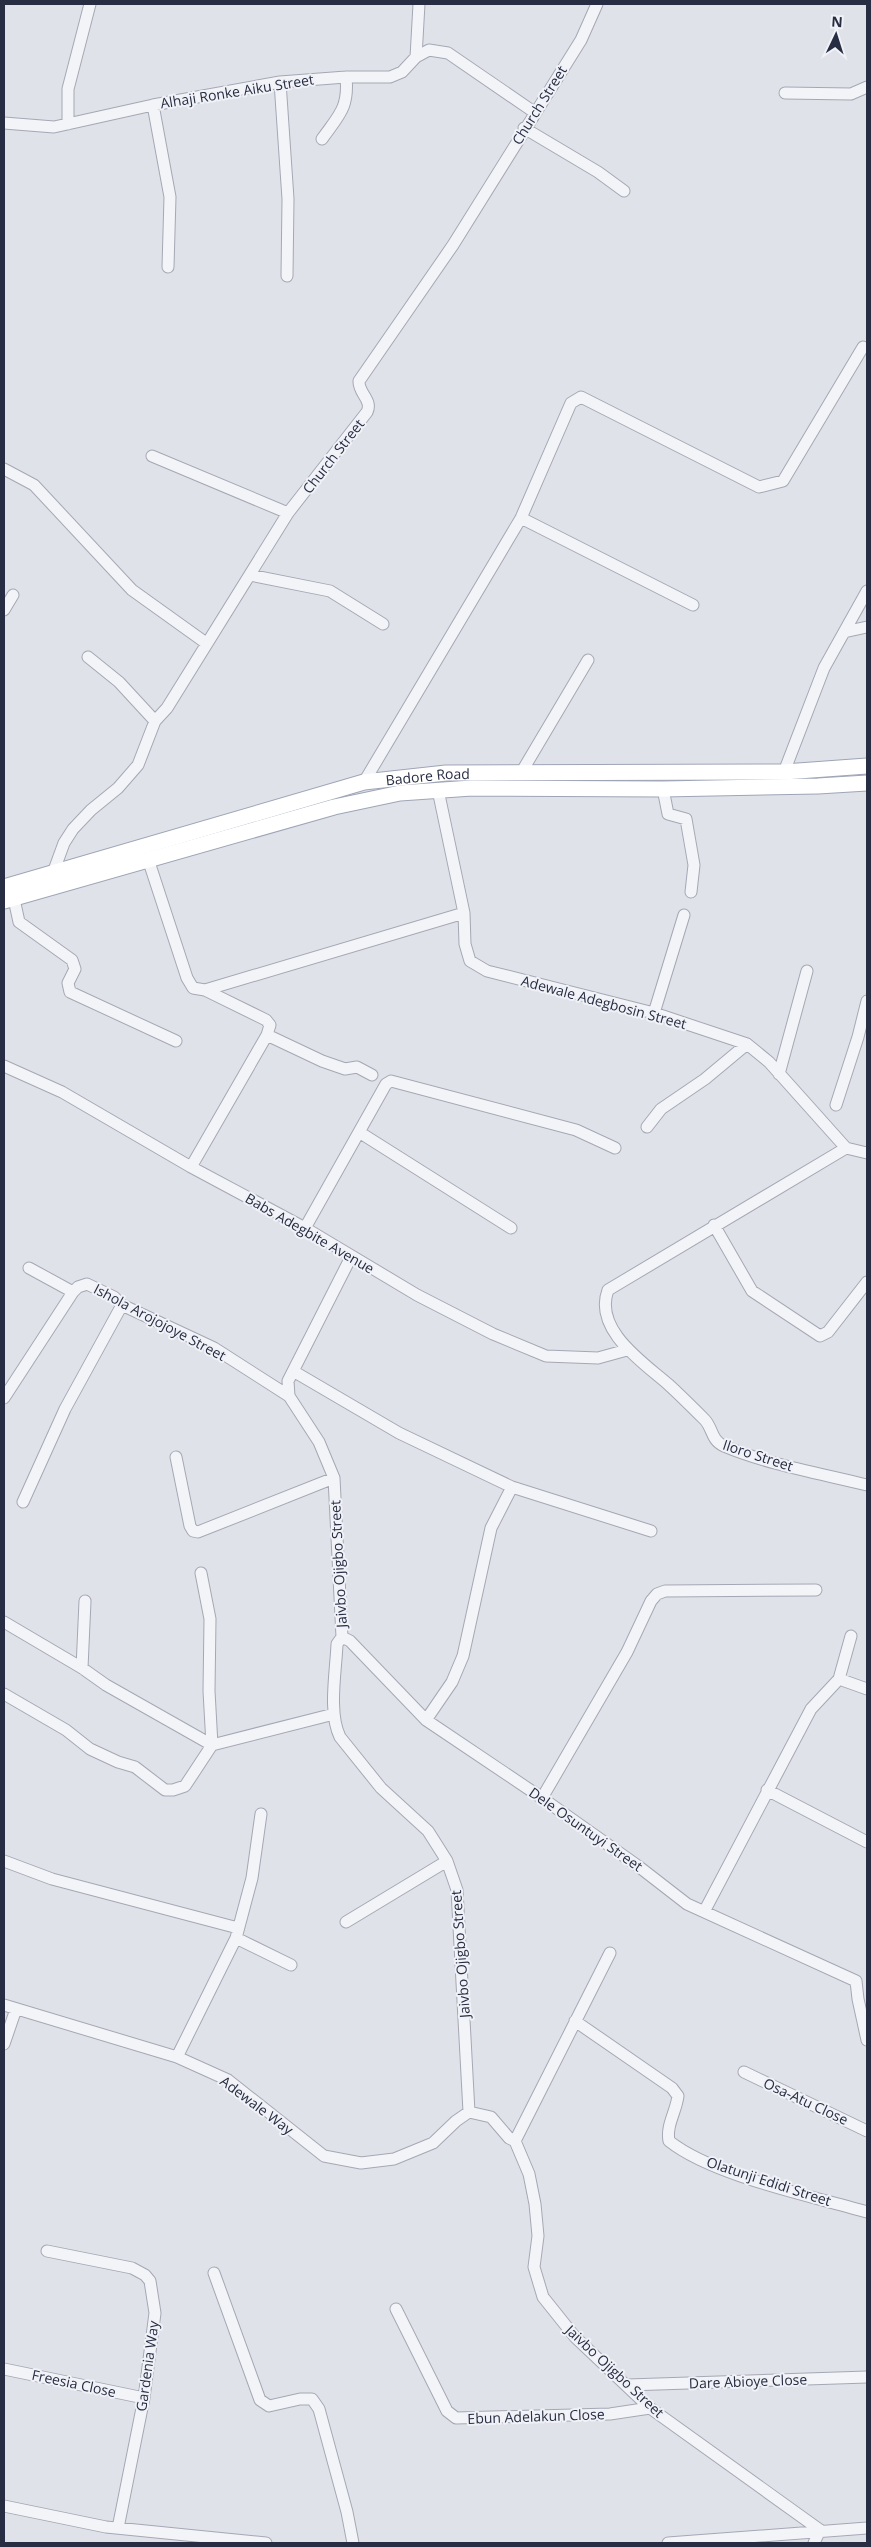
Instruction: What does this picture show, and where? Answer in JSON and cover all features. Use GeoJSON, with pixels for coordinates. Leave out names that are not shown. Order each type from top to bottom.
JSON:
{"type":"FeatureCollection","features":[{"type":"Feature","properties":{"kind":"main road","name":"Badore Road"},"geometry":{"type":"LineString","coordinates":[[4,887],[364,782],[423,774],[784,772],[867,766]]}},
{"type":"Feature","properties":{"kind":"main road","name":"Badore Road"},"geometry":{"type":"LineString","coordinates":[[9,900],[149,862],[334,807],[400,793],[472,788],[663,789],[818,786],[867,783]]}},
{"type":"Feature","properties":{"kind":"street"},"geometry":{"type":"LineString","coordinates":[[68,124],[68,89],[90,4]]}},
{"type":"Feature","properties":{"kind":"street"},"geometry":{"type":"LineString","coordinates":[[416,58],[419,4]]}},
{"type":"Feature","properties":{"kind":"street","name":"Church Street"},"geometry":{"type":"LineString","coordinates":[[54,873],[64,843],[73,829],[91,810],[118,788],[138,765],[155,721],[167,708],[288,513],[367,412],[369,408],[368,401],[359,386],[359,381],[453,245],[580,40],[597,4]]}},
{"type":"Feature","properties":{"kind":"street","name":"Alhaji Ronke Aiku Street"},"geometry":{"type":"LineString","coordinates":[[4,123],[42,128],[153,105],[280,82],[346,77],[379,78],[394,76],[402,72],[416,58],[429,50],[448,53],[534,112]]}},
{"type":"Feature","properties":{"kind":"street"},"geometry":{"type":"LineString","coordinates":[[322,139],[346,104],[348,96],[346,77]]}},
{"type":"Feature","properties":{"kind":"street"},"geometry":{"type":"LineString","coordinates":[[280,82],[288,198],[287,276]]}},
{"type":"Feature","properties":{"kind":"street"},"geometry":{"type":"LineString","coordinates":[[785,93],[851,94],[867,87]]}},
{"type":"Feature","properties":{"kind":"street"},"geometry":{"type":"LineString","coordinates":[[153,105],[170,197],[168,267]]}},
{"type":"Feature","properties":{"kind":"street"},"geometry":{"type":"LineString","coordinates":[[524,128],[598,172],[624,191]]}},
{"type":"Feature","properties":{"kind":"street"},"geometry":{"type":"LineString","coordinates":[[364,782],[521,518],[571,404],[581,398],[759,487],[783,481],[863,347]]}},
{"type":"Feature","properties":{"kind":"street"},"geometry":{"type":"LineString","coordinates":[[152,456],[288,513]]}},
{"type":"Feature","properties":{"kind":"street"},"geometry":{"type":"LineString","coordinates":[[4,469],[34,485],[132,590],[206,643]]}},
{"type":"Feature","properties":{"kind":"street"},"geometry":{"type":"LineString","coordinates":[[521,518],[693,605]]}},
{"type":"Feature","properties":{"kind":"street"},"geometry":{"type":"LineString","coordinates":[[250,575],[330,591],[384,624]]}},
{"type":"Feature","properties":{"kind":"street"},"geometry":{"type":"LineString","coordinates":[[784,772],[824,668],[867,591]]}},
{"type":"Feature","properties":{"kind":"street"},"geometry":{"type":"LineString","coordinates":[[4,610],[12,595]]}},
{"type":"Feature","properties":{"kind":"street"},"geometry":{"type":"LineString","coordinates":[[844,632],[867,627]]}},
{"type":"Feature","properties":{"kind":"street"},"geometry":{"type":"LineString","coordinates":[[88,657],[119,682],[155,721]]}},
{"type":"Feature","properties":{"kind":"street"},"geometry":{"type":"LineString","coordinates":[[521,773],[588,660]]}},
{"type":"Feature","properties":{"kind":"street"},"geometry":{"type":"LineString","coordinates":[[663,789],[668,814],[686,819],[694,866],[690,892]]}},
{"type":"Feature","properties":{"kind":"street","name":"Adewale Adegbosin Street"},"geometry":{"type":"LineString","coordinates":[[438,790],[464,913],[465,944],[470,961],[488,972],[654,1013],[747,1044],[779,1074],[846,1148]]}},
{"type":"Feature","properties":{"kind":"street"},"geometry":{"type":"LineString","coordinates":[[149,862],[187,978],[193,988],[205,990],[266,1020],[270,1025],[191,1167]]}},
{"type":"Feature","properties":{"kind":"street"},"geometry":{"type":"LineString","coordinates":[[9,900],[19,922],[72,960],[74,968],[68,983],[70,992],[176,1041]]}},
{"type":"Feature","properties":{"kind":"street"},"geometry":{"type":"LineString","coordinates":[[205,990],[464,913]]}},
{"type":"Feature","properties":{"kind":"street"},"geometry":{"type":"LineString","coordinates":[[654,1013],[684,915]]}},
{"type":"Feature","properties":{"kind":"street"},"geometry":{"type":"LineString","coordinates":[[779,1074],[807,971]]}},
{"type":"Feature","properties":{"kind":"street"},"geometry":{"type":"LineString","coordinates":[[836,1105],[858,1037],[867,1001]]}},
{"type":"Feature","properties":{"kind":"street"},"geometry":{"type":"LineString","coordinates":[[266,1035],[322,1061],[344,1069],[356,1067],[372,1075]]}},
{"type":"Feature","properties":{"kind":"street"},"geometry":{"type":"LineString","coordinates":[[647,1127],[661,1109],[705,1078],[747,1044]]}},
{"type":"Feature","properties":{"kind":"street","name":"Babs Adegbite Avenue"},"geometry":{"type":"LineString","coordinates":[[4,1066],[62,1092],[191,1167],[305,1228],[351,1257],[485,1330],[546,1356],[598,1358],[627,1350]]}},
{"type":"Feature","properties":{"kind":"street"},"geometry":{"type":"LineString","coordinates":[[305,1228],[386,1084],[391,1081],[576,1130],[614,1148]]}},
{"type":"Feature","properties":{"kind":"street"},"geometry":{"type":"LineString","coordinates":[[360,1132],[511,1228]]}},
{"type":"Feature","properties":{"kind":"street"},"geometry":{"type":"LineString","coordinates":[[867,1153],[846,1148],[714,1225],[752,1291],[820,1336],[828,1332],[867,1282]]}},
{"type":"Feature","properties":{"kind":"street","name":"Iloro Street"},"geometry":{"type":"LineString","coordinates":[[714,1225],[608,1290],[605,1298],[610,1322],[627,1350],[669,1385],[708,1423],[712,1436],[723,1446],[867,1485]]}},
{"type":"Feature","properties":{"kind":"street"},"geometry":{"type":"LineString","coordinates":[[289,1396],[288,1381],[351,1257]]}},
{"type":"Feature","properties":{"kind":"street","name":"Ishola Arojojoye Street"},"geometry":{"type":"LineString","coordinates":[[29,1268],[73,1292],[78,1287],[87,1284],[114,1297],[122,1306],[214,1348],[289,1396]]}},
{"type":"Feature","properties":{"kind":"street"},"geometry":{"type":"LineString","coordinates":[[4,1398],[73,1292]]}},
{"type":"Feature","properties":{"kind":"street"},"geometry":{"type":"LineString","coordinates":[[23,1502],[65,1408],[122,1306]]}},
{"type":"Feature","properties":{"kind":"street"},"geometry":{"type":"LineString","coordinates":[[293,1371],[399,1433],[512,1487],[651,1531]]}},
{"type":"Feature","properties":{"kind":"street","name":"Jaivbo Ojigbo Street"},"geometry":{"type":"LineString","coordinates":[[289,1396],[319,1442],[334,1478],[342,1637],[337,1644],[335,1728],[381,1788],[428,1831],[447,1861],[457,1890],[469,2112],[491,2117],[509,2138],[515,2141],[529,2174],[535,2204],[538,2236],[534,2267],[542,2297],[575,2336],[650,2408],[820,2530]]}},
{"type":"Feature","properties":{"kind":"street"},"geometry":{"type":"LineString","coordinates":[[176,1457],[190,1526],[193,1531],[198,1532],[334,1478]]}},
{"type":"Feature","properties":{"kind":"street"},"geometry":{"type":"LineString","coordinates":[[426,1720],[452,1682],[463,1656],[491,1528],[512,1487]]}},
{"type":"Feature","properties":{"kind":"street"},"geometry":{"type":"LineString","coordinates":[[4,1694],[66,1730],[90,1749],[118,1762],[136,1767],[165,1790],[174,1790],[185,1786],[212,1745],[209,1691],[210,1619],[201,1573]]}},
{"type":"Feature","properties":{"kind":"street"},"geometry":{"type":"LineString","coordinates":[[542,1798],[627,1652],[650,1601],[657,1594],[665,1592],[816,1590]]}},
{"type":"Feature","properties":{"kind":"street"},"geometry":{"type":"LineString","coordinates":[[82,1668],[85,1600]]}},
{"type":"Feature","properties":{"kind":"street"},"geometry":{"type":"LineString","coordinates":[[4,1622],[82,1668],[106,1685],[212,1745],[334,1714]]}},
{"type":"Feature","properties":{"kind":"street"},"geometry":{"type":"LineString","coordinates":[[705,1910],[810,1708],[840,1679],[851,1636]]}},
{"type":"Feature","properties":{"kind":"street","name":"Dele Osuntuyi Street"},"geometry":{"type":"LineString","coordinates":[[342,1637],[350,1641],[426,1720],[542,1798],[638,1866],[687,1904],[705,1910],[856,1982]]}},
{"type":"Feature","properties":{"kind":"street"},"geometry":{"type":"LineString","coordinates":[[840,1679],[867,1689]]}},
{"type":"Feature","properties":{"kind":"street"},"geometry":{"type":"LineString","coordinates":[[767,1790],[867,1842]]}},
{"type":"Feature","properties":{"kind":"street"},"geometry":{"type":"LineString","coordinates":[[177,2057],[237,1933],[252,1878],[260,1814]]}},
{"type":"Feature","properties":{"kind":"street"},"geometry":{"type":"LineString","coordinates":[[4,1860],[52,1880],[237,1933],[291,1965]]}},
{"type":"Feature","properties":{"kind":"street"},"geometry":{"type":"LineString","coordinates":[[346,1922],[447,1861]]}},
{"type":"Feature","properties":{"kind":"street"},"geometry":{"type":"LineString","coordinates":[[515,2141],[610,1953]]}},
{"type":"Feature","properties":{"kind":"street"},"geometry":{"type":"LineString","coordinates":[[867,1976],[856,1982],[867,2040]]}},
{"type":"Feature","properties":{"kind":"street","name":"Adewale Way"},"geometry":{"type":"LineString","coordinates":[[4,2005],[177,2057],[228,2080],[324,2156],[360,2163],[394,2159],[433,2143],[456,2121],[469,2112]]}},
{"type":"Feature","properties":{"kind":"street"},"geometry":{"type":"LineString","coordinates":[[4,2044],[16,2010]]}},
{"type":"Feature","properties":{"kind":"street","name":"Olatunji Edidi Street"},"geometry":{"type":"LineString","coordinates":[[575,2021],[672,2088],[678,2096],[677,2108],[667,2130],[669,2141],[678,2149],[738,2174],[867,2212]]}},
{"type":"Feature","properties":{"kind":"street","name":"Osa-Atu Close"},"geometry":{"type":"LineString","coordinates":[[744,2072],[867,2130]]}},
{"type":"Feature","properties":{"kind":"street","name":"Gardenia Way"},"geometry":{"type":"LineString","coordinates":[[47,2251],[132,2268],[150,2281],[155,2313],[144,2398],[118,2528]]}},
{"type":"Feature","properties":{"kind":"street"},"geometry":{"type":"LineString","coordinates":[[214,2273],[260,2400],[270,2406],[300,2399],[312,2399],[319,2410],[347,2512],[353,2543]]}},
{"type":"Feature","properties":{"kind":"street","name":"Ebun Adelakun Close"},"geometry":{"type":"LineString","coordinates":[[396,2309],[447,2411],[456,2418],[610,2414],[650,2408]]}},
{"type":"Feature","properties":{"kind":"street","name":"Freesia Close"},"geometry":{"type":"LineString","coordinates":[[4,2369],[144,2398]]}},
{"type":"Feature","properties":{"kind":"street","name":"Dare Abioye Close"},"geometry":{"type":"LineString","coordinates":[[628,2385],[867,2377]]}},
{"type":"Feature","properties":{"kind":"street"},"geometry":{"type":"LineString","coordinates":[[4,2506],[118,2528],[266,2543]]}},
{"type":"Feature","properties":{"kind":"street"},"geometry":{"type":"LineString","coordinates":[[668,2543],[820,2530],[867,2528]]}},
{"type":"Feature","properties":{"kind":"street"},"geometry":{"type":"LineString","coordinates":[[814,2543],[820,2530]]}}]}
